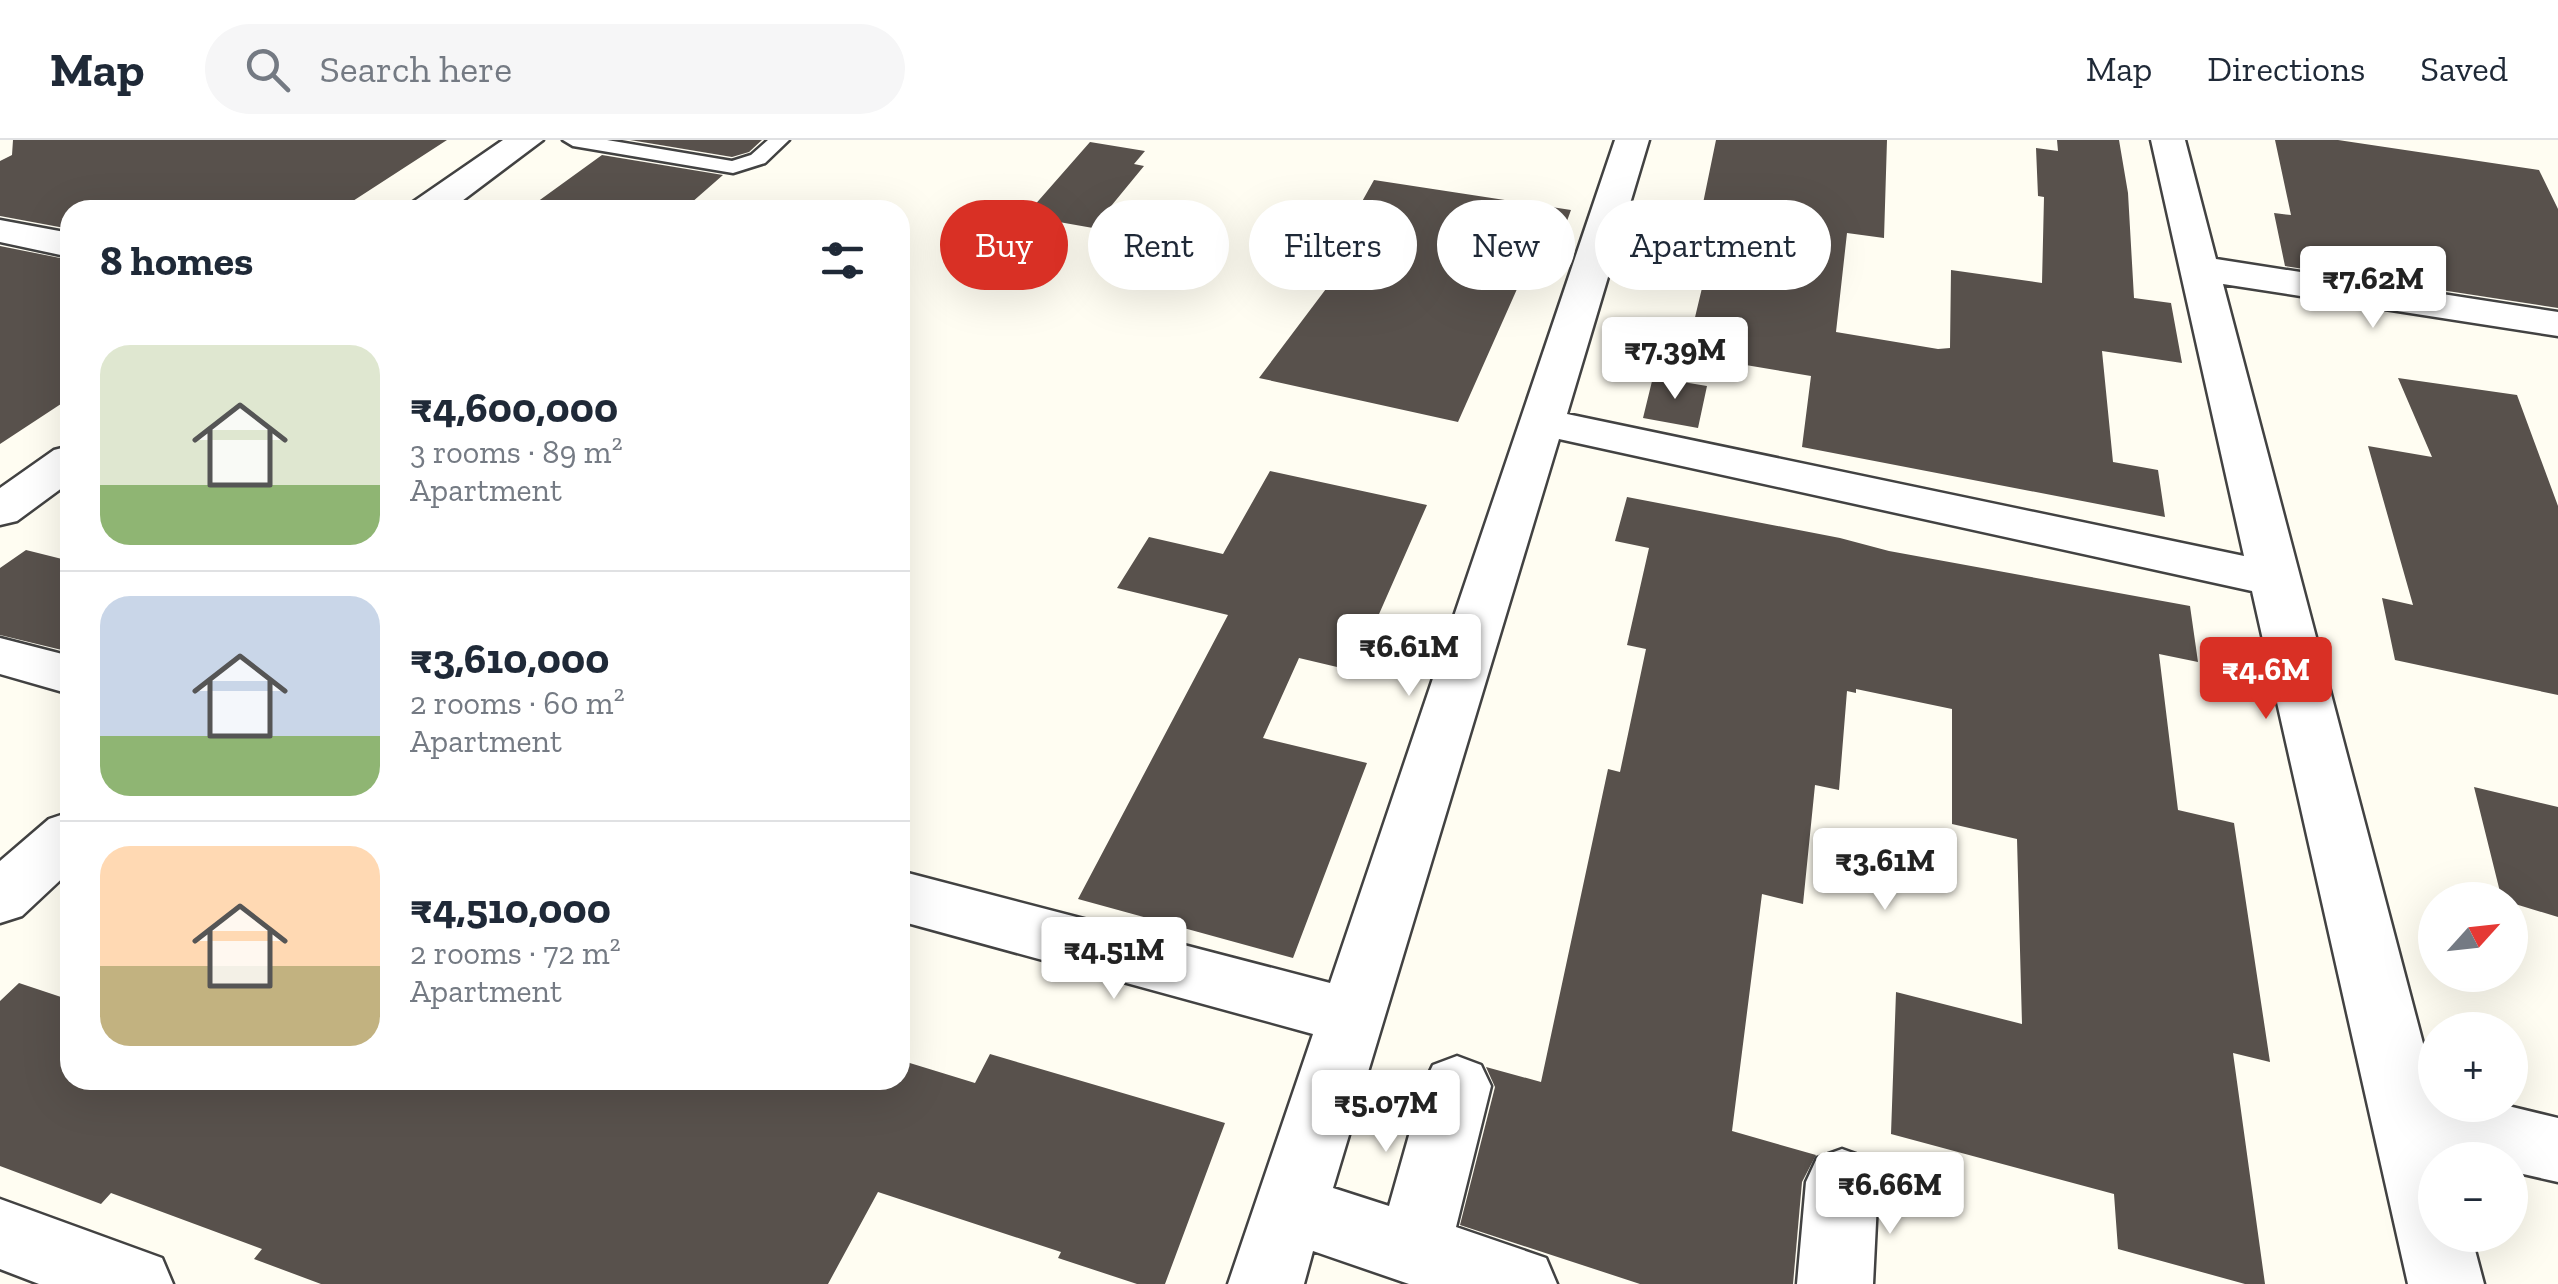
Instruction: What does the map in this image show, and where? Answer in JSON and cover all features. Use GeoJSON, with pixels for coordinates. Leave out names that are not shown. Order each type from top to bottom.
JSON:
{"type":"FeatureCollection","features":[{"type":"Feature","properties":{"kind":"street"},"geometry":{"type":"LineString","coordinates":[[440,200],[526,140]]}},
{"type":"Feature","properties":{"kind":"street"},"geometry":{"type":"LineString","coordinates":[[1266,1284],[1632,140]]}},
{"type":"Feature","properties":{"kind":"street"},"geometry":{"type":"LineString","coordinates":[[2168,140],[2446,1284]]}},
{"type":"Feature","properties":{"kind":"street"},"geometry":{"type":"LineString","coordinates":[[0,232],[60,243]]}},
{"type":"Feature","properties":{"kind":"street"},"geometry":{"type":"LineString","coordinates":[[2199,268],[2558,324]]}},
{"type":"Feature","properties":{"kind":"street"},"geometry":{"type":"LineString","coordinates":[[1542,422],[2275,579]]}},
{"type":"Feature","properties":{"kind":"street"},"geometry":{"type":"LineString","coordinates":[[0,510],[60,467]]}},
{"type":"Feature","properties":{"kind":"street"},"geometry":{"type":"LineString","coordinates":[[0,656],[60,672]]}},
{"type":"Feature","properties":{"kind":"street"},"geometry":{"type":"LineString","coordinates":[[0,898],[60,844]]}},
{"type":"Feature","properties":{"kind":"street"},"geometry":{"type":"LineString","coordinates":[[910,899],[1352,1018]]}},
{"type":"Feature","properties":{"kind":"street"},"geometry":{"type":"LineString","coordinates":[[1413,1250],[1457,1086]]}},
{"type":"Feature","properties":{"kind":"street"},"geometry":{"type":"LineString","coordinates":[[2404,1113],[2558,1150]]}},
{"type":"Feature","properties":{"kind":"street"},"geometry":{"type":"LineString","coordinates":[[1835,1284],[1842,1182]]}},
{"type":"Feature","properties":{"kind":"street"},"geometry":{"type":"LineString","coordinates":[[1290,1210],[1519,1284]]}},
{"type":"Feature","properties":{"kind":"street"},"geometry":{"type":"LineString","coordinates":[[0,1234],[135,1284]]}},
{"type":"Feature","properties":{"kind":"lane"},"geometry":{"type":"LineString","coordinates":[[572,140],[733,167],[758,159],[779,140]]}},
{"type":"Feature","properties":{"kind":"building"},"geometry":{"type":"Polygon","coordinates":[[[13,140],[447,140],[354,200],[60,200],[60,227],[0,216],[0,161],[12,155],[13,140]]]}},
{"type":"Feature","properties":{"kind":"building"},"geometry":{"type":"Polygon","coordinates":[[[630,140],[762,140],[749,152],[732,157],[630,140]]]}},
{"type":"Feature","properties":{"kind":"building"},"geometry":{"type":"Polygon","coordinates":[[[1716,140],[1887,140],[1884,238],[1847,233],[1836,332],[1950,348],[1951,270],[2042,283],[2044,197],[2038,196],[2036,148],[2058,151],[2057,140],[2119,140],[2128,193],[2134,298],[2171,303],[2182,363],[2102,351],[2113,462],[2158,470],[2165,517],[1802,447],[1811,376],[1686,355],[1702,290],[1831,290],[1831,200],[1704,200],[1716,140]]]}},
{"type":"Feature","properties":{"kind":"building"},"geometry":{"type":"Polygon","coordinates":[[[2275,140],[2338,140],[2539,170],[2558,209],[2558,308],[2285,266],[2274,213],[2291,215],[2275,140]]]}},
{"type":"Feature","properties":{"kind":"building"},"geometry":{"type":"Polygon","coordinates":[[[1090,142],[1145,151],[1134,164],[1144,166],[1116,200],[1088,200],[1088,227],[1068,224],[1068,200],[1039,200],[1090,142]]]}},
{"type":"Feature","properties":{"kind":"building"},"geometry":{"type":"Polygon","coordinates":[[[602,155],[723,175],[694,200],[540,200],[602,155]]]}},
{"type":"Feature","properties":{"kind":"building"},"geometry":{"type":"Polygon","coordinates":[[[1374,180],[1505,200],[1437,200],[1437,290],[1517,290],[1458,422],[1259,378],[1325,290],[1417,290],[1417,200],[1363,200],[1374,180]]]}},
{"type":"Feature","properties":{"kind":"building"},"geometry":{"type":"Polygon","coordinates":[[[0,246],[60,258],[60,405],[0,444],[0,246]]]}},
{"type":"Feature","properties":{"kind":"building"},"geometry":{"type":"Polygon","coordinates":[[[1653,377],[1707,386],[1698,428],[1643,418],[1653,377]]]}},
{"type":"Feature","properties":{"kind":"building"},"geometry":{"type":"Polygon","coordinates":[[[2398,378],[2517,395],[2558,506],[2558,695],[2395,660],[2382,598],[2413,605],[2368,446],[2432,457],[2398,378]]]}},
{"type":"Feature","properties":{"kind":"building"},"geometry":{"type":"Polygon","coordinates":[[[1270,471],[1427,505],[1354,671],[1299,658],[1263,738],[1367,763],[1293,958],[1078,899],[1228,615],[1117,588],[1149,537],[1223,554],[1270,471]]]}},
{"type":"Feature","properties":{"kind":"building"},"geometry":{"type":"Polygon","coordinates":[[[1627,497],[1889,551],[2190,606],[2198,662],[2159,654],[2178,810],[2234,823],[2270,1062],[2233,1053],[2265,1284],[2245,1284],[2118,1249],[2114,1194],[1891,1134],[1896,992],[2022,1024],[2017,839],[1952,824],[1952,709],[1856,689],[1856,693],[1847,691],[1839,790],[1815,785],[1803,904],[1762,894],[1732,1131],[1816,1155],[1802,1182],[1793,1284],[1640,1284],[1460,1225],[1495,1087],[1486,1067],[1541,1082],[1608,769],[1620,772],[1646,649],[1627,645],[1649,548],[1615,541],[1627,497]]]}},
{"type":"Feature","properties":{"kind":"building"},"geometry":{"type":"Polygon","coordinates":[[[26,550],[60,558],[60,650],[0,635],[0,568],[26,550]]]}},
{"type":"Feature","properties":{"kind":"building"},"geometry":{"type":"Polygon","coordinates":[[[2474,787],[2558,807],[2558,917],[2528,908],[2528,882],[2498,882],[2474,787]]]}},
{"type":"Feature","properties":{"kind":"building"},"geometry":{"type":"Polygon","coordinates":[[[19,983],[60,997],[60,1090],[910,1090],[910,1063],[975,1083],[990,1054],[1225,1123],[1165,1284],[1137,1284],[1058,1258],[1061,1252],[878,1192],[828,1284],[321,1284],[254,1259],[262,1249],[111,1193],[101,1204],[0,1166],[0,1001],[19,983]]]}}]}
